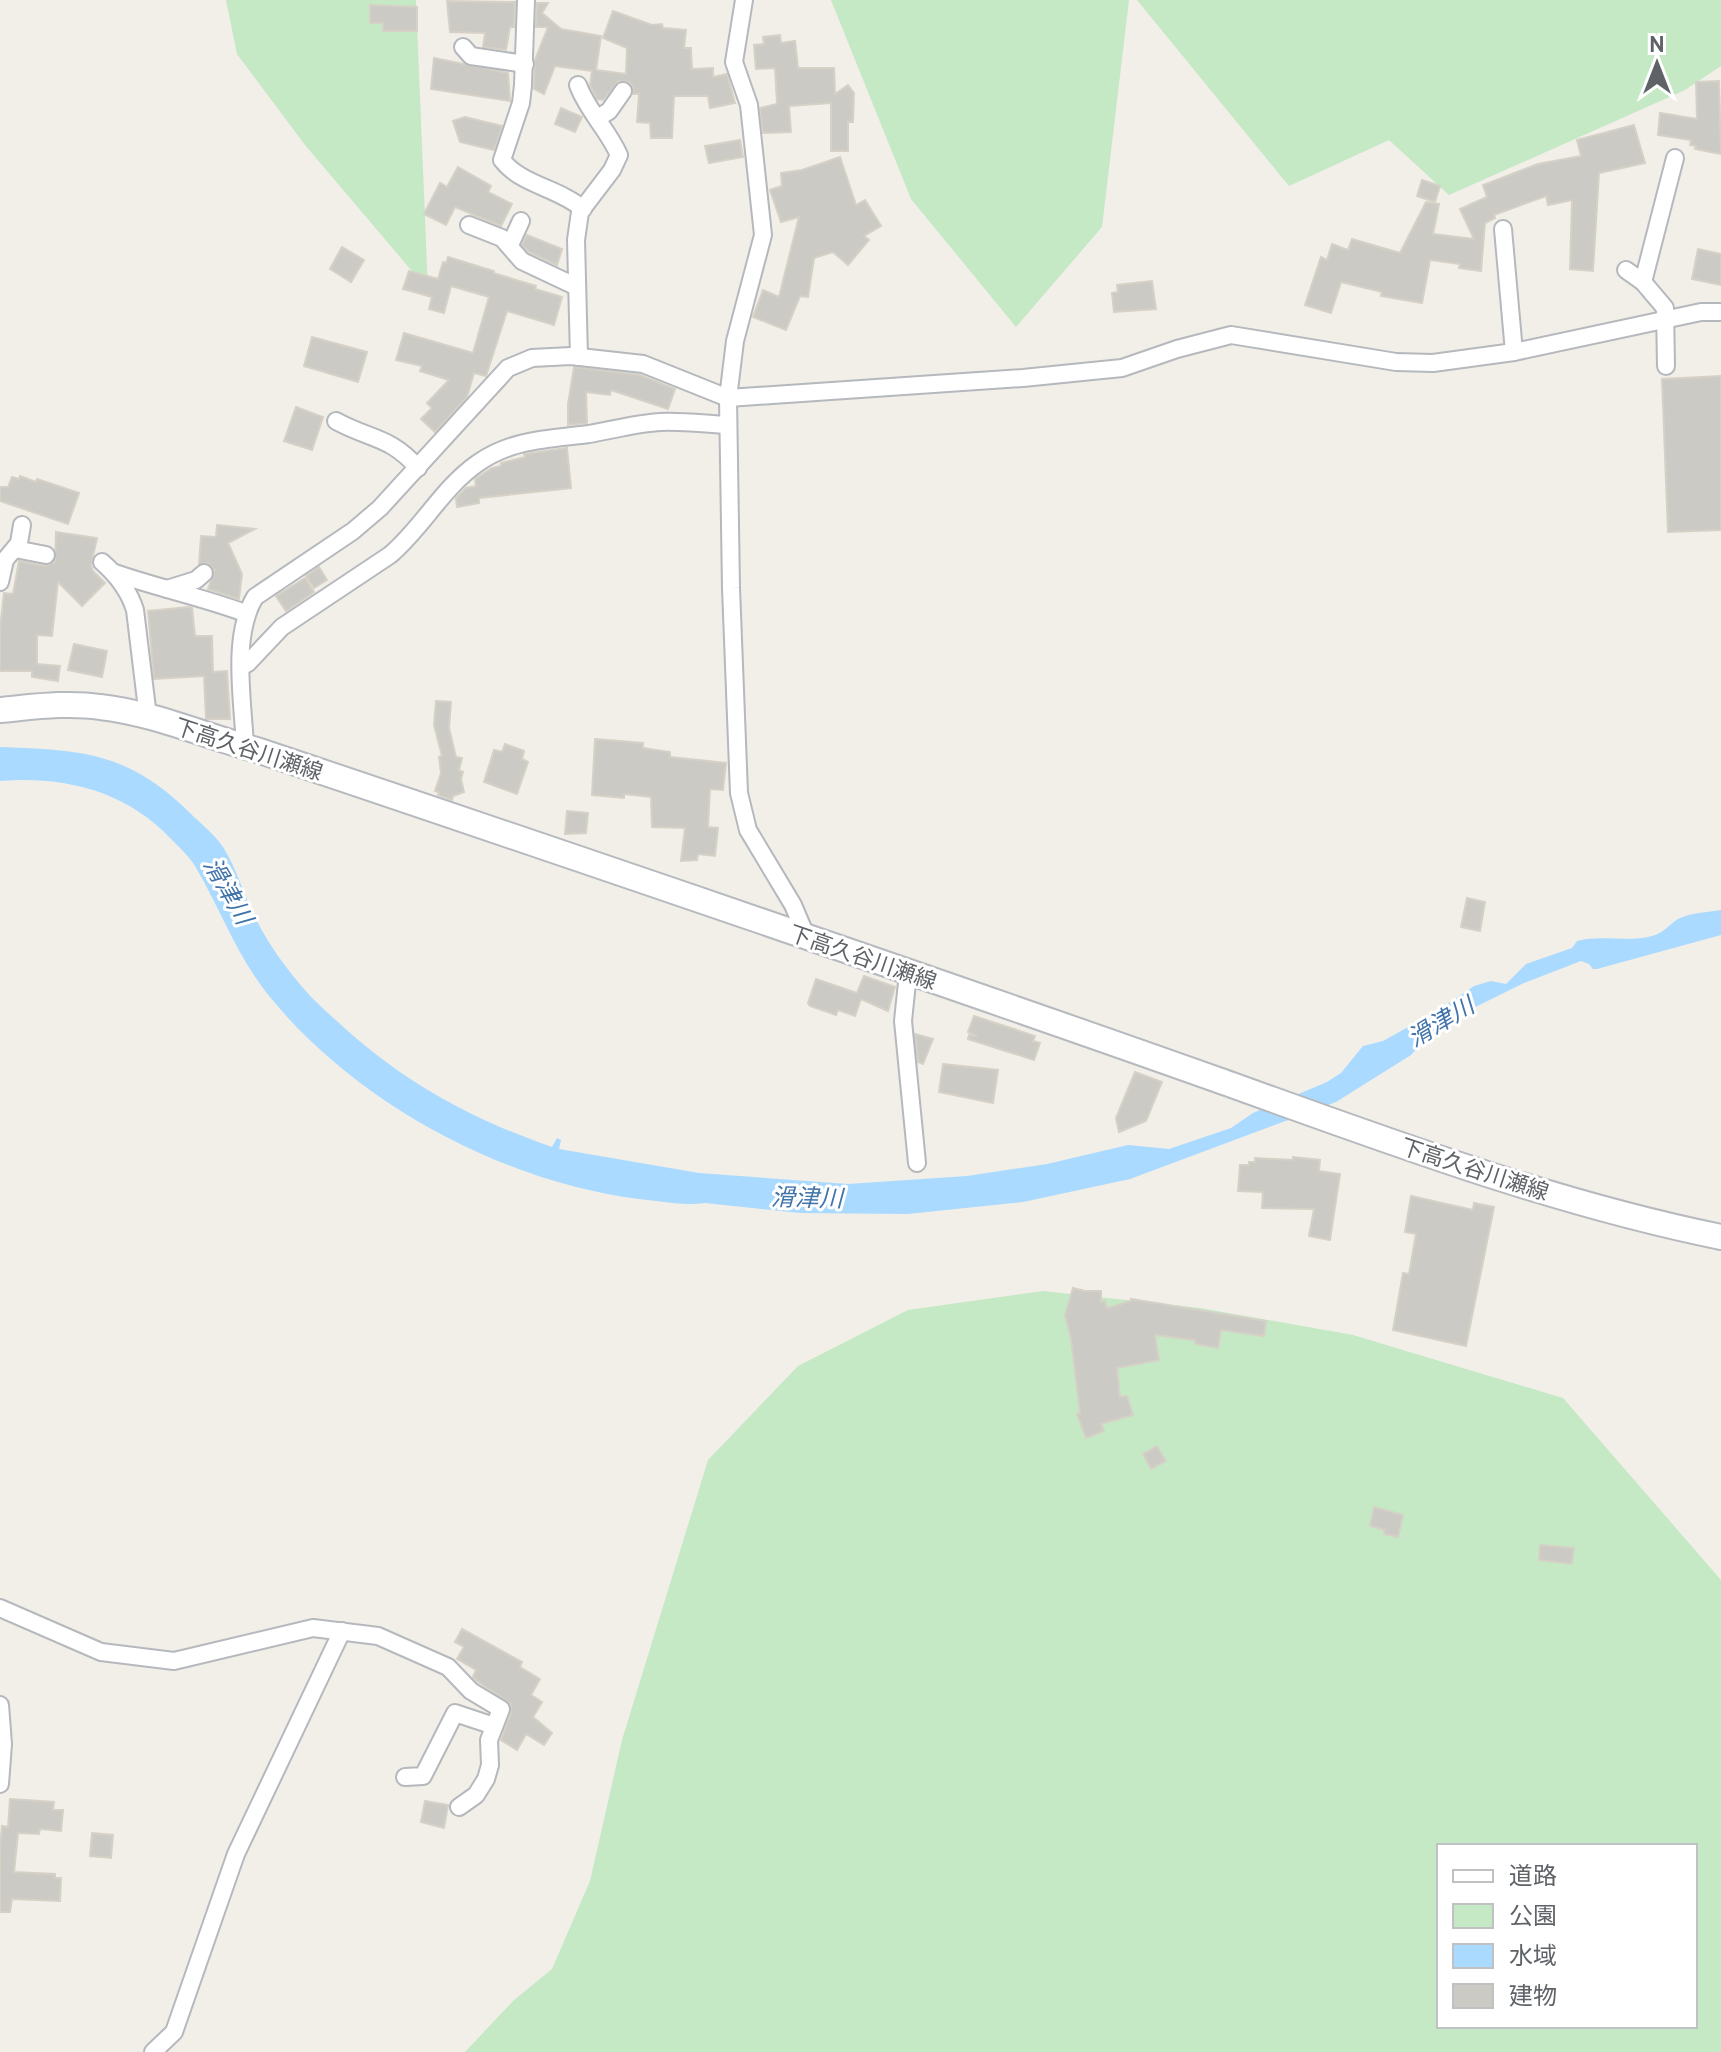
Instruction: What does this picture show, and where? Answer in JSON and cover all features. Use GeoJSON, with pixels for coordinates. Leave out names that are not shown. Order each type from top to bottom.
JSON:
{"type":"FeatureCollection","features":[{"type":"Feature","properties":{"kind":"main road","name":"下高久谷川瀬線"},"geometry":{"type":"LineString","coordinates":[[0,710],[65,705],[100,707],[148,717],[807,938],[1367,1134],[1598,1207],[1721,1237]]}},
{"type":"Feature","properties":{"kind":"street"},"geometry":{"type":"LineString","coordinates":[[526,0],[521,103],[502,160],[517,174],[569,197],[583,209]]}},
{"type":"Feature","properties":{"kind":"street"},"geometry":{"type":"LineString","coordinates":[[744,0],[734,62],[749,105],[763,235],[735,341],[728,398],[739,793],[748,830],[793,905],[807,938]]}},
{"type":"Feature","properties":{"kind":"street"},"geometry":{"type":"LineString","coordinates":[[463,47],[471,56],[525,64]]}},
{"type":"Feature","properties":{"kind":"street"},"geometry":{"type":"LineString","coordinates":[[578,85],[583,101],[598,118],[619,155],[612,170],[583,209],[576,240],[579,357]]}},
{"type":"Feature","properties":{"kind":"street"},"geometry":{"type":"LineString","coordinates":[[598,118],[609,111],[623,91]]}},
{"type":"Feature","properties":{"kind":"street"},"geometry":{"type":"LineString","coordinates":[[1643,282],[1675,158]]}},
{"type":"Feature","properties":{"kind":"street"},"geometry":{"type":"LineString","coordinates":[[510,245],[521,221]]}},
{"type":"Feature","properties":{"kind":"street"},"geometry":{"type":"LineString","coordinates":[[469,225],[502,238],[522,261],[577,287]]}},
{"type":"Feature","properties":{"kind":"street"},"geometry":{"type":"LineString","coordinates":[[1503,229],[1514,352]]}},
{"type":"Feature","properties":{"kind":"street"},"geometry":{"type":"LineString","coordinates":[[1626,270],[1643,282],[1665,308],[1666,366]]}},
{"type":"Feature","properties":{"kind":"street"},"geometry":{"type":"LineString","coordinates":[[245,747],[241,643],[245,613],[255,597],[353,531],[380,508],[508,368],[532,358],[579,357],[643,364],[728,398],[1122,368],[1231,335],[1396,362],[1433,363],[1514,352],[1701,312],[1721,312]]}},
{"type":"Feature","properties":{"kind":"street"},"geometry":{"type":"LineString","coordinates":[[336,421],[387,441],[403,451],[418,468]]}},
{"type":"Feature","properties":{"kind":"street"},"geometry":{"type":"LineString","coordinates":[[242,666],[282,627],[390,555],[448,487],[497,452],[543,437],[586,434],[660,422],[728,425]]}},
{"type":"Feature","properties":{"kind":"street"},"geometry":{"type":"LineString","coordinates":[[1,570],[19,543],[22,525]]}},
{"type":"Feature","properties":{"kind":"street"},"geometry":{"type":"LineString","coordinates":[[15,549],[46,555]]}},
{"type":"Feature","properties":{"kind":"street"},"geometry":{"type":"LineString","coordinates":[[148,717],[135,610],[131,596],[108,567],[166,590],[245,613]]}},
{"type":"Feature","properties":{"kind":"street"},"geometry":{"type":"LineString","coordinates":[[166,590],[196,580],[204,573]]}},
{"type":"Feature","properties":{"kind":"street"},"geometry":{"type":"LineString","coordinates":[[908,973],[903,1021],[917,1163]]}},
{"type":"Feature","properties":{"kind":"street"},"geometry":{"type":"LineString","coordinates":[[0,1608],[101,1652],[174,1661],[313,1628],[378,1636],[448,1667],[471,1691],[501,1709],[489,1740],[490,1765],[486,1779],[476,1795],[459,1807]]}},
{"type":"Feature","properties":{"kind":"street"},"geometry":{"type":"LineString","coordinates":[[153,2052],[174,2032],[236,1854],[342,1631]]}},
{"type":"Feature","properties":{"kind":"street"},"geometry":{"type":"LineString","coordinates":[[0,1705],[3,1744],[0,1784]]}},
{"type":"Feature","properties":{"kind":"street"},"geometry":{"type":"LineString","coordinates":[[405,1777],[423,1776],[455,1713],[494,1726]]}},
{"type":"Feature","properties":{"kind":"green space"},"geometry":{"type":"Polygon","coordinates":[[[226,0],[416,0],[428,290],[305,145],[237,54],[226,0]]]}},
{"type":"Feature","properties":{"kind":"green space"},"geometry":{"type":"Polygon","coordinates":[[[831,0],[1129,0],[1102,227],[1016,327],[911,199],[831,0]]]}},
{"type":"Feature","properties":{"kind":"green space"},"geometry":{"type":"Polygon","coordinates":[[[1137,0],[1721,0],[1721,66],[1685,90],[1449,195],[1389,140],[1289,186],[1137,0]]]}},
{"type":"Feature","properties":{"kind":"green space"},"geometry":{"type":"Polygon","coordinates":[[[1043,1291],[1200,1308],[1353,1335],[1563,1398],[1721,1580],[1721,2052],[465,2052],[513,2001],[552,1969],[590,1881],[622,1740],[708,1460],[798,1366],[908,1310],[1043,1291]]]}},
{"type":"Feature","properties":{"kind":"water","name":"滑津川"},"geometry":{"type":"Polygon","coordinates":[[[0,747],[56,750],[102,758],[124,766],[167,792],[223,847],[266,938],[308,993],[363,1044],[439,1097],[494,1124],[552,1147],[557,1138],[561,1140],[559,1149],[699,1173],[848,1184],[967,1176],[1047,1164],[1128,1145],[1169,1149],[1231,1128],[1253,1113],[1327,1082],[1341,1073],[1363,1046],[1383,1041],[1474,986],[1491,981],[1506,984],[1526,964],[1572,948],[1577,941],[1652,936],[1683,917],[1721,910],[1721,935],[1597,969],[1581,961],[1524,983],[1457,1016],[1429,1035],[1411,1055],[1336,1102],[1130,1179],[1023,1202],[908,1214],[800,1213],[705,1203],[672,1203],[588,1190],[536,1175],[485,1156],[389,1103],[345,1071],[305,1035],[270,997],[239,950],[193,862],[181,848],[134,809],[93,790],[48,781],[0,781],[0,747]]]}},
{"type":"Feature","properties":{"kind":"building"},"geometry":{"type":"Polygon","coordinates":[[[447,1],[515,2],[514,27],[510,27],[506,50],[483,47],[485,33],[450,32],[447,1]]]}},
{"type":"Feature","properties":{"kind":"building"},"geometry":{"type":"Polygon","coordinates":[[[537,3],[548,3],[542,13],[561,29],[601,36],[596,70],[626,74],[627,48],[603,38],[613,11],[652,25],[662,24],[663,28],[686,30],[684,48],[691,48],[692,69],[713,68],[713,77],[727,74],[735,103],[710,108],[708,96],[674,96],[672,138],[651,138],[650,123],[637,122],[639,94],[633,94],[629,82],[618,81],[603,100],[597,99],[590,85],[592,71],[555,66],[544,94],[534,89],[535,60],[548,27],[536,27],[537,3]]]}},
{"type":"Feature","properties":{"kind":"building"},"geometry":{"type":"Polygon","coordinates":[[[370,5],[417,7],[417,31],[383,31],[383,23],[370,23],[370,5]]]}},
{"type":"Feature","properties":{"kind":"building"},"geometry":{"type":"Polygon","coordinates":[[[780,35],[781,43],[795,41],[798,68],[834,68],[835,94],[848,85],[854,93],[853,122],[848,122],[848,151],[831,151],[831,103],[789,106],[791,132],[763,133],[760,108],[777,104],[775,68],[756,69],[754,45],[764,44],[763,37],[780,35]]]}},
{"type":"Feature","properties":{"kind":"building"},"geometry":{"type":"Polygon","coordinates":[[[434,58],[508,73],[510,101],[431,89],[434,58]]]}},
{"type":"Feature","properties":{"kind":"building"},"geometry":{"type":"Polygon","coordinates":[[[1719,81],[1721,154],[1695,149],[1696,146],[1690,145],[1691,140],[1658,135],[1660,113],[1697,119],[1696,82],[1719,81]]]}},
{"type":"Feature","properties":{"kind":"building"},"geometry":{"type":"Polygon","coordinates":[[[561,108],[582,117],[575,132],[555,124],[561,108]]]}},
{"type":"Feature","properties":{"kind":"building"},"geometry":{"type":"Polygon","coordinates":[[[465,117],[502,126],[494,150],[460,142],[453,121],[465,117]]]}},
{"type":"Feature","properties":{"kind":"building"},"geometry":{"type":"Polygon","coordinates":[[[1634,125],[1645,163],[1599,173],[1593,271],[1570,269],[1572,200],[1548,205],[1546,196],[1494,215],[1495,218],[1485,223],[1481,271],[1459,268],[1460,264],[1430,260],[1422,303],[1381,296],[1382,292],[1341,282],[1331,313],[1305,305],[1321,257],[1327,260],[1332,244],[1348,250],[1352,239],[1400,253],[1426,202],[1439,204],[1433,234],[1474,239],[1460,209],[1487,197],[1483,185],[1538,164],[1581,156],[1577,140],[1634,125]]]}},
{"type":"Feature","properties":{"kind":"building"},"geometry":{"type":"Polygon","coordinates":[[[740,140],[743,157],[709,163],[705,146],[740,140]]]}},
{"type":"Feature","properties":{"kind":"building"},"geometry":{"type":"Polygon","coordinates":[[[840,157],[856,205],[865,200],[881,226],[864,236],[869,240],[848,265],[833,252],[814,258],[808,297],[800,296],[786,330],[753,317],[763,290],[779,297],[799,217],[781,222],[770,190],[782,186],[781,173],[802,170],[840,157]]]}},
{"type":"Feature","properties":{"kind":"building"},"geometry":{"type":"Polygon","coordinates":[[[458,167],[491,186],[488,192],[512,204],[501,226],[455,207],[446,225],[424,214],[440,183],[447,187],[458,167]]]}},
{"type":"Feature","properties":{"kind":"building"},"geometry":{"type":"Polygon","coordinates":[[[1422,180],[1440,186],[1435,202],[1417,196],[1422,180]]]}},
{"type":"Feature","properties":{"kind":"building"},"geometry":{"type":"Polygon","coordinates":[[[527,235],[562,249],[557,265],[529,252],[522,245],[527,235]]]}},
{"type":"Feature","properties":{"kind":"building"},"geometry":{"type":"Polygon","coordinates":[[[342,247],[364,260],[351,282],[330,269],[342,247]]]}},
{"type":"Feature","properties":{"kind":"building"},"geometry":{"type":"Polygon","coordinates":[[[1698,249],[1721,254],[1721,285],[1692,279],[1698,249]]]}},
{"type":"Feature","properties":{"kind":"building"},"geometry":{"type":"Polygon","coordinates":[[[448,257],[562,297],[554,325],[507,311],[486,376],[474,373],[467,397],[435,432],[421,419],[432,408],[427,403],[449,380],[420,371],[422,366],[396,360],[404,333],[473,353],[489,297],[451,286],[444,313],[429,309],[432,297],[403,289],[409,271],[438,279],[443,262],[446,263],[448,257]]]}},
{"type":"Feature","properties":{"kind":"building"},"geometry":{"type":"Polygon","coordinates":[[[1152,281],[1156,309],[1114,312],[1112,293],[1118,292],[1117,285],[1152,281]]]}},
{"type":"Feature","properties":{"kind":"building"},"geometry":{"type":"Polygon","coordinates":[[[312,337],[367,352],[358,382],[304,366],[312,337]]]}},
{"type":"Feature","properties":{"kind":"building"},"geometry":{"type":"Polygon","coordinates":[[[574,367],[640,375],[675,389],[668,409],[611,390],[610,395],[586,392],[587,423],[568,425],[574,367]]]}},
{"type":"Feature","properties":{"kind":"building"},"geometry":{"type":"Polygon","coordinates":[[[1721,376],[1721,530],[1668,532],[1662,379],[1721,376]]]}},
{"type":"Feature","properties":{"kind":"building"},"geometry":{"type":"Polygon","coordinates":[[[296,407],[323,417],[312,450],[284,441],[296,407]]]}},
{"type":"Feature","properties":{"kind":"building"},"geometry":{"type":"Polygon","coordinates":[[[567,448],[571,488],[479,498],[479,503],[457,507],[456,498],[466,488],[476,486],[475,479],[501,466],[501,463],[525,457],[524,454],[567,448]]]}},
{"type":"Feature","properties":{"kind":"building"},"geometry":{"type":"Polygon","coordinates":[[[20,476],[79,493],[68,524],[0,501],[0,487],[8,487],[12,477],[19,479],[20,476]]]}},
{"type":"Feature","properties":{"kind":"building"},"geometry":{"type":"Polygon","coordinates":[[[217,525],[255,529],[228,543],[242,574],[239,599],[208,589],[215,570],[208,563],[199,564],[201,536],[216,537],[217,525]]]}},
{"type":"Feature","properties":{"kind":"building"},"geometry":{"type":"Polygon","coordinates":[[[56,532],[97,538],[91,565],[105,583],[82,606],[58,582],[52,636],[37,635],[37,664],[60,666],[58,681],[32,677],[32,671],[0,671],[4,593],[13,594],[19,561],[45,566],[55,562],[56,532]]]}},
{"type":"Feature","properties":{"kind":"building"},"geometry":{"type":"Polygon","coordinates":[[[319,567],[327,580],[314,588],[306,576],[319,567]]]}},
{"type":"Feature","properties":{"kind":"building"},"geometry":{"type":"Polygon","coordinates":[[[305,578],[314,592],[286,611],[276,596],[305,578]]]}},
{"type":"Feature","properties":{"kind":"building"},"geometry":{"type":"Polygon","coordinates":[[[192,608],[195,636],[212,636],[213,672],[227,671],[230,719],[206,719],[204,676],[154,679],[148,611],[192,608]]]}},
{"type":"Feature","properties":{"kind":"building"},"geometry":{"type":"Polygon","coordinates":[[[74,644],[107,651],[102,677],[68,670],[74,644]]]}},
{"type":"Feature","properties":{"kind":"building"},"geometry":{"type":"Polygon","coordinates":[[[436,701],[451,702],[449,728],[456,757],[462,758],[459,770],[463,772],[464,792],[453,796],[452,800],[435,791],[441,773],[439,757],[442,756],[434,725],[436,701]]]}},
{"type":"Feature","properties":{"kind":"building"},"geometry":{"type":"Polygon","coordinates":[[[595,739],[643,743],[643,748],[670,752],[670,757],[726,763],[723,790],[710,789],[708,827],[718,828],[715,856],[698,854],[697,860],[681,861],[685,828],[652,827],[651,797],[592,795],[595,739]]]}},
{"type":"Feature","properties":{"kind":"building"},"geometry":{"type":"Polygon","coordinates":[[[505,744],[524,751],[522,759],[528,762],[517,794],[484,782],[494,750],[502,752],[505,744]]]}},
{"type":"Feature","properties":{"kind":"building"},"geometry":{"type":"Polygon","coordinates":[[[567,811],[588,813],[586,833],[565,834],[567,811]]]}},
{"type":"Feature","properties":{"kind":"building"},"geometry":{"type":"Polygon","coordinates":[[[1467,898],[1485,902],[1480,931],[1461,927],[1467,898]]]}},
{"type":"Feature","properties":{"kind":"building"},"geometry":{"type":"Polygon","coordinates":[[[864,976],[895,987],[888,1011],[861,999],[855,1016],[838,1010],[836,1015],[808,1003],[816,979],[857,993],[864,976]]]}},
{"type":"Feature","properties":{"kind":"building"},"geometry":{"type":"Polygon","coordinates":[[[974,1016],[1035,1036],[1033,1041],[1040,1043],[1034,1060],[968,1039],[969,1035],[977,1036],[968,1032],[974,1016]]]}},
{"type":"Feature","properties":{"kind":"building"},"geometry":{"type":"Polygon","coordinates":[[[915,1034],[933,1039],[923,1064],[918,1062],[915,1034]]]}},
{"type":"Feature","properties":{"kind":"building"},"geometry":{"type":"Polygon","coordinates":[[[943,1064],[998,1070],[993,1103],[939,1092],[943,1064]]]}},
{"type":"Feature","properties":{"kind":"building"},"geometry":{"type":"Polygon","coordinates":[[[1135,1072],[1162,1082],[1146,1121],[1119,1132],[1116,1118],[1135,1072]]]}},
{"type":"Feature","properties":{"kind":"building"},"geometry":{"type":"Polygon","coordinates":[[[1293,1157],[1320,1160],[1319,1171],[1340,1174],[1330,1240],[1309,1236],[1314,1209],[1262,1208],[1263,1192],[1238,1191],[1240,1165],[1249,1165],[1249,1162],[1255,1162],[1255,1158],[1293,1160],[1293,1157]]]}},
{"type":"Feature","properties":{"kind":"building"},"geometry":{"type":"Polygon","coordinates":[[[1411,1196],[1473,1210],[1474,1203],[1494,1207],[1466,1346],[1393,1330],[1403,1273],[1409,1274],[1416,1234],[1405,1232],[1411,1196]]]}},
{"type":"Feature","properties":{"kind":"building"},"geometry":{"type":"Polygon","coordinates":[[[1073,1288],[1101,1291],[1101,1302],[1105,1301],[1107,1308],[1131,1299],[1266,1321],[1264,1336],[1221,1330],[1218,1348],[1195,1344],[1195,1340],[1155,1335],[1159,1360],[1117,1368],[1120,1397],[1127,1396],[1133,1415],[1101,1424],[1104,1431],[1086,1438],[1077,1414],[1080,1413],[1065,1315],[1073,1288]]]}},
{"type":"Feature","properties":{"kind":"building"},"geometry":{"type":"Polygon","coordinates":[[[1157,1446],[1166,1461],[1151,1469],[1143,1454],[1157,1446]]]}},
{"type":"Feature","properties":{"kind":"building"},"geometry":{"type":"Polygon","coordinates":[[[1374,1507],[1403,1515],[1398,1537],[1370,1526],[1374,1507]]]}},
{"type":"Feature","properties":{"kind":"building"},"geometry":{"type":"Polygon","coordinates":[[[1540,1545],[1574,1548],[1572,1564],[1539,1560],[1540,1545]]]}},
{"type":"Feature","properties":{"kind":"building"},"geometry":{"type":"Polygon","coordinates":[[[462,1629],[522,1662],[520,1667],[540,1679],[531,1695],[542,1702],[533,1717],[552,1733],[544,1745],[526,1734],[517,1750],[501,1740],[511,1713],[511,1704],[477,1681],[473,1677],[476,1670],[457,1659],[464,1647],[455,1642],[462,1629]]]}},
{"type":"Feature","properties":{"kind":"building"},"geometry":{"type":"Polygon","coordinates":[[[10,1799],[54,1802],[53,1810],[63,1810],[61,1831],[40,1829],[39,1834],[18,1833],[14,1872],[55,1874],[55,1878],[61,1878],[60,1901],[12,1899],[10,1912],[0,1912],[0,1847],[2,1826],[8,1827],[10,1799]]]}},
{"type":"Feature","properties":{"kind":"building"},"geometry":{"type":"Polygon","coordinates":[[[425,1801],[448,1805],[444,1828],[421,1822],[425,1801]]]}},
{"type":"Feature","properties":{"kind":"building"},"geometry":{"type":"Polygon","coordinates":[[[92,1833],[113,1835],[111,1858],[90,1856],[92,1833]]]}}]}
